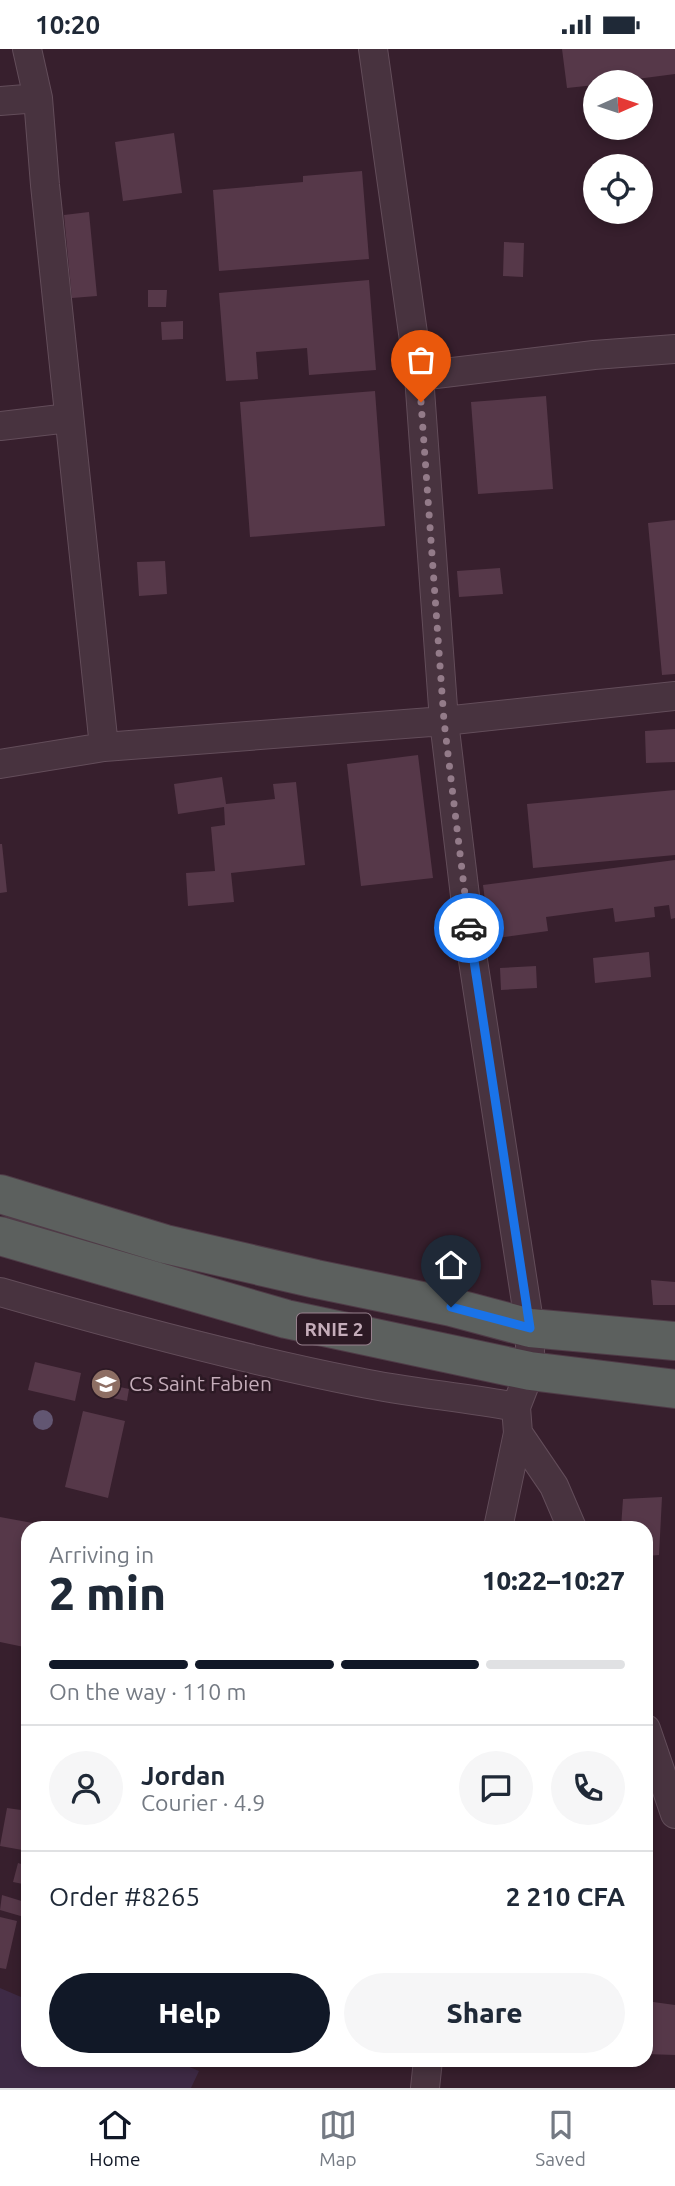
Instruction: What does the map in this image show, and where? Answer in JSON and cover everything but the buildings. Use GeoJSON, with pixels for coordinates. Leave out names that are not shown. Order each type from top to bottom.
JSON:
{"type":"FeatureCollection","features":[{"type":"Feature","properties":{"kind":"highway","name":"RNIE 2"},"geometry":{"type":"LineString","coordinates":[[0,1193],[165,1244],[451,1307],[530,1328],[675,1341]]}},
{"type":"Feature","properties":{"kind":"highway","name":"RNIE 2"},"geometry":{"type":"LineString","coordinates":[[0,1236],[286,1319],[530,1371],[675,1389]]}},
{"type":"Feature","properties":{"kind":"street"},"geometry":{"type":"LineString","coordinates":[[27,49],[38,98],[104,747]]}},
{"type":"Feature","properties":{"kind":"street"},"geometry":{"type":"LineString","coordinates":[[373,49],[419,376],[444,721],[472,954],[530,1328],[530,1371],[517,1420],[499,1521]]}},
{"type":"Feature","properties":{"kind":"street"},"geometry":{"type":"LineString","coordinates":[[0,101],[38,98]]}},
{"type":"Feature","properties":{"kind":"street"},"geometry":{"type":"LineString","coordinates":[[419,376],[594,355],[675,349]]}},
{"type":"Feature","properties":{"kind":"street"},"geometry":{"type":"LineString","coordinates":[[0,426],[69,418]]}},
{"type":"Feature","properties":{"kind":"street"},"geometry":{"type":"LineString","coordinates":[[0,764],[104,747],[444,721],[675,696]]}},
{"type":"Feature","properties":{"kind":"street"},"geometry":{"type":"LineString","coordinates":[[0,1292],[127,1328],[260,1360],[369,1384],[468,1398],[517,1420],[554,1486],[569,1521]]}},
{"type":"Feature","properties":{"kind":"street"},"geometry":{"type":"LineString","coordinates":[[653,1750],[675,1814]]}},
{"type":"Feature","properties":{"kind":"street"},"geometry":{"type":"LineString","coordinates":[[425,2088],[427,2067]]}},
{"type":"Feature","properties":{"kind":"shaded area"},"geometry":{"type":"Polygon","coordinates":[[[0,1988],[21,1997],[21,2067],[190,2067],[199,2071],[191,2088],[0,2088],[0,1988]]]}},
{"type":"Feature","properties":{"kind":"way so far"},"geometry":{"type":"LineString","coordinates":[[421,402],[444,721],[469,928]]}},
{"type":"Feature","properties":{"kind":"place","name":"CS Saint Fabien"},"geometry":{"type":"Point","coordinates":[106,1384]}},
{"type":"Feature","properties":{"kind":"route"},"geometry":{"type":"LineString","coordinates":[[451,1307],[530,1328],[469,928]]}}]}
